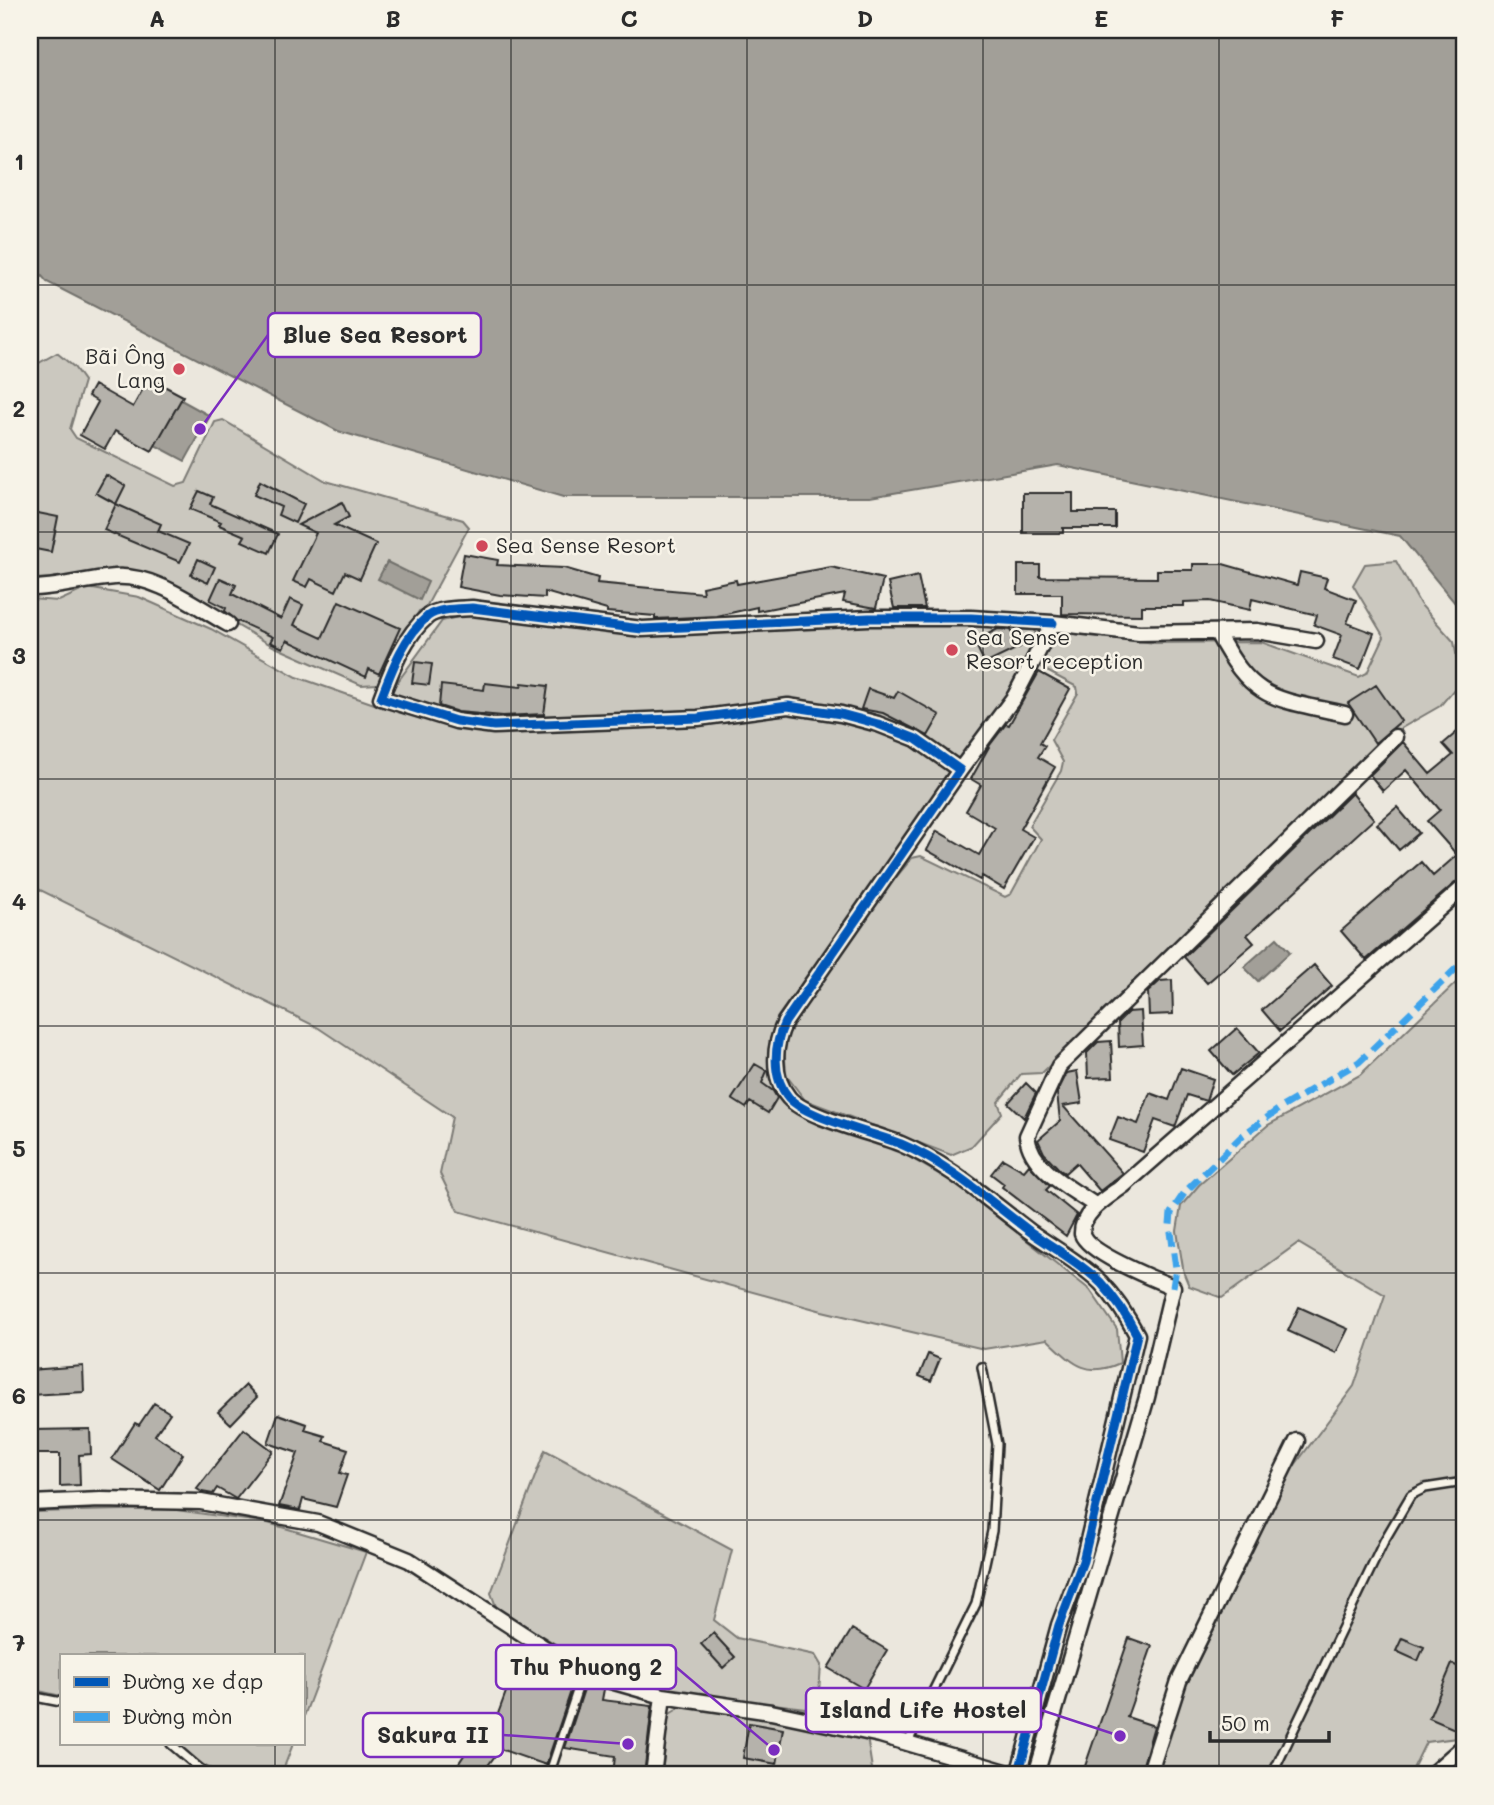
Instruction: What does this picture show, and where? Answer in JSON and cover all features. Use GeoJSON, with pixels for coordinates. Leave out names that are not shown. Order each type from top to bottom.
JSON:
{"type":"FeatureCollection","features":[{"type":"Feature","properties":{"kind":"street"},"geometry":{"type":"LineString","coordinates":[[30,588],[53,588],[117,577],[146,580],[228,625]]}},
{"type":"Feature","properties":{"kind":"street"},"geometry":{"type":"LineString","coordinates":[[960,770],[916,739],[878,724],[841,714],[788,706],[698,718],[494,726],[456,721],[381,698],[397,656],[429,615],[472,608],[642,629],[869,618],[1053,623],[1139,633],[1257,631],[1316,641]]}},
{"type":"Feature","properties":{"kind":"street"},"geometry":{"type":"LineString","coordinates":[[30,1503],[102,1500],[201,1502],[318,1523],[409,1560],[583,1673],[663,1696],[771,1712],[908,1742],[1013,1774],[1059,1625],[1083,1561],[1137,1335],[1125,1313],[1099,1281],[1025,1228],[964,1178],[902,1144],[803,1109],[788,1098],[779,1080],[776,1059],[777,1039],[785,1022],[960,770],[1015,696],[1053,623]]}},
{"type":"Feature","properties":{"kind":"street"},"geometry":{"type":"LineString","coordinates":[[1217,633],[1238,670],[1262,691],[1279,699],[1345,714]]}},
{"type":"Feature","properties":{"kind":"street"},"geometry":{"type":"LineString","coordinates":[[1096,1206],[1041,1167],[1028,1143],[1027,1136],[1046,1100],[1051,1078],[1107,1016],[1292,842],[1395,737]]}},
{"type":"Feature","properties":{"kind":"street"},"geometry":{"type":"LineString","coordinates":[[1036,1775],[1147,1397],[1174,1287],[1130,1268],[1083,1238],[1084,1222],[1096,1206],[1123,1186],[1464,887]]}},
{"type":"Feature","properties":{"kind":"street"},"geometry":{"type":"LineString","coordinates":[[1149,1775],[1179,1681],[1297,1441]]}},
{"type":"Feature","properties":{"kind":"street"},"geometry":{"type":"LineString","coordinates":[[653,1775],[663,1696]]}},
{"type":"Feature","properties":{"kind":"street"},"geometry":{"type":"LineString","coordinates":[[1430,1775],[1464,1746]]}},
{"type":"Feature","properties":{"kind":"lane"},"geometry":{"type":"LineString","coordinates":[[908,1742],[976,1604],[992,1531],[997,1444],[989,1389],[982,1367]]}},
{"type":"Feature","properties":{"kind":"lane"},"geometry":{"type":"LineString","coordinates":[[1272,1775],[1384,1541],[1411,1495],[1425,1488],[1464,1482]]}},
{"type":"Feature","properties":{"kind":"lane"},"geometry":{"type":"LineString","coordinates":[[549,1775],[583,1673]]}},
{"type":"Feature","properties":{"kind":"lane"},"geometry":{"type":"LineString","coordinates":[[30,1696],[60,1702]]}},
{"type":"Feature","properties":{"kind":"lane"},"geometry":{"type":"LineString","coordinates":[[172,1745],[207,1775]]}},
{"type":"Feature","properties":{"kind":"shaded area"},"geometry":{"type":"Polygon","coordinates":[[[30,30],[1464,30],[1464,614],[1400,536],[1058,465],[870,497],[563,497],[338,431],[47,282],[30,262],[30,30]]]}},
{"type":"Feature","properties":{"kind":"shaded area"},"geometry":{"type":"Polygon","coordinates":[[[57,353],[74,367],[84,381],[70,429],[76,438],[175,486],[186,483],[215,422],[223,420],[326,481],[463,520],[469,527],[425,609],[419,611],[378,684],[361,685],[273,646],[196,602],[124,576],[30,579],[30,368],[57,353]]]}},
{"type":"Feature","properties":{"kind":"shaded area"},"geometry":{"type":"Polygon","coordinates":[[[181,400],[210,416],[185,461],[155,445],[181,400]]]}},
{"type":"Feature","properties":{"kind":"shaded area"},"geometry":{"type":"Polygon","coordinates":[[[1396,561],[1420,604],[1454,642],[1461,681],[1440,706],[1393,733],[1042,1073],[1021,1074],[998,1102],[1002,1113],[972,1146],[951,1155],[805,1100],[786,1075],[784,1043],[798,1013],[872,906],[912,858],[921,856],[1005,897],[1011,894],[1041,839],[1029,826],[1061,771],[1063,762],[1051,740],[1078,693],[1077,687],[1043,669],[1041,660],[1054,634],[1067,632],[1155,643],[1261,642],[1359,677],[1367,673],[1384,637],[1353,585],[1365,564],[1396,561]]]}},
{"type":"Feature","properties":{"kind":"shaded area"},"geometry":{"type":"Polygon","coordinates":[[[387,562],[428,582],[420,600],[378,579],[387,562]]]}},
{"type":"Feature","properties":{"kind":"shaded area"},"geometry":{"type":"Polygon","coordinates":[[[87,588],[139,597],[211,629],[297,677],[380,706],[442,621],[469,614],[637,633],[713,633],[866,623],[971,623],[1033,629],[1039,639],[1024,672],[777,1018],[770,1043],[771,1065],[788,1109],[897,1150],[954,1183],[1090,1290],[1117,1329],[1120,1363],[1108,1368],[1088,1369],[1072,1361],[1047,1339],[984,1349],[822,1311],[458,1211],[440,1174],[452,1117],[317,1027],[30,885],[30,599],[59,601],[87,588]]]}},
{"type":"Feature","properties":{"kind":"shaded area"},"geometry":{"type":"Polygon","coordinates":[[[1277,938],[1290,952],[1258,981],[1244,967],[1277,938]]]}},
{"type":"Feature","properties":{"kind":"shaded area"},"geometry":{"type":"Polygon","coordinates":[[[1464,975],[1464,1737],[1426,1742],[1410,1775],[1156,1775],[1186,1686],[1292,1469],[1354,1386],[1385,1295],[1298,1243],[1222,1298],[1189,1286],[1184,1274],[1177,1231],[1181,1206],[1199,1185],[1268,1125],[1360,1075],[1464,975]]]}},
{"type":"Feature","properties":{"kind":"shaded area"},"geometry":{"type":"Polygon","coordinates":[[[545,1450],[732,1550],[714,1620],[737,1638],[815,1655],[821,1665],[818,1706],[805,1708],[679,1692],[594,1667],[497,1609],[491,1593],[545,1450]]]}},
{"type":"Feature","properties":{"kind":"shaded area"},"geometry":{"type":"Polygon","coordinates":[[[170,1509],[268,1523],[366,1552],[304,1716],[304,1654],[60,1654],[60,1696],[30,1689],[30,1512],[170,1509]]]}},
{"type":"Feature","properties":{"kind":"shaded area"},"geometry":{"type":"Polygon","coordinates":[[[681,1707],[767,1717],[867,1737],[873,1775],[662,1775],[668,1715],[681,1707]]]}},
{"type":"Feature","properties":{"kind":"shaded area"},"geometry":{"type":"Polygon","coordinates":[[[180,1745],[293,1745],[281,1775],[226,1774],[214,1771],[180,1745]]]}},
{"type":"Feature","properties":{"kind":"building"},"geometry":{"type":"Polygon","coordinates":[[[149,378],[183,396],[152,451],[115,431],[105,449],[80,435],[98,402],[88,396],[94,385],[133,407],[149,378]]]}},
{"type":"Feature","properties":{"kind":"building"},"geometry":{"type":"Polygon","coordinates":[[[106,475],[125,486],[116,504],[96,493],[106,475]]]}},
{"type":"Feature","properties":{"kind":"building"},"geometry":{"type":"Polygon","coordinates":[[[260,481],[304,504],[295,523],[278,515],[281,507],[254,495],[260,481]]]}},
{"type":"Feature","properties":{"kind":"building"},"geometry":{"type":"Polygon","coordinates":[[[199,491],[213,497],[210,504],[278,534],[269,553],[242,541],[245,536],[219,525],[221,522],[190,509],[199,491]]]}},
{"type":"Feature","properties":{"kind":"building"},"geometry":{"type":"Polygon","coordinates":[[[1023,493],[1073,493],[1073,512],[1115,512],[1115,528],[1063,528],[1063,533],[1023,533],[1023,493]]]}},
{"type":"Feature","properties":{"kind":"building"},"geometry":{"type":"Polygon","coordinates":[[[342,502],[349,517],[334,525],[376,544],[360,579],[345,572],[336,591],[311,579],[307,587],[293,581],[316,533],[298,525],[342,502]]]}},
{"type":"Feature","properties":{"kind":"building"},"geometry":{"type":"Polygon","coordinates":[[[116,504],[161,524],[158,531],[189,544],[180,562],[104,530],[116,504]]]}},
{"type":"Feature","properties":{"kind":"building"},"geometry":{"type":"Polygon","coordinates":[[[33,512],[58,517],[51,552],[30,548],[33,512]]]}},
{"type":"Feature","properties":{"kind":"building"},"geometry":{"type":"Polygon","coordinates":[[[464,554],[498,560],[497,565],[564,568],[598,578],[597,583],[703,593],[702,587],[736,580],[737,584],[831,567],[883,579],[876,608],[843,602],[845,594],[757,611],[757,607],[717,616],[655,619],[655,616],[607,612],[545,592],[545,598],[500,595],[458,587],[464,554]]]}},
{"type":"Feature","properties":{"kind":"building"},"geometry":{"type":"Polygon","coordinates":[[[198,559],[215,567],[208,583],[191,575],[198,559]]]}},
{"type":"Feature","properties":{"kind":"building"},"geometry":{"type":"Polygon","coordinates":[[[1193,564],[1223,564],[1297,585],[1300,572],[1327,578],[1324,588],[1356,600],[1347,623],[1374,633],[1360,669],[1333,659],[1342,635],[1314,625],[1317,615],[1252,599],[1250,610],[1210,601],[1184,602],[1184,606],[1142,606],[1142,615],[1062,614],[1062,594],[1018,594],[1018,565],[1040,565],[1040,577],[1157,578],[1157,570],[1193,570],[1193,564]]]}},
{"type":"Feature","properties":{"kind":"building"},"geometry":{"type":"Polygon","coordinates":[[[918,576],[925,608],[894,608],[888,583],[918,576]]]}},
{"type":"Feature","properties":{"kind":"building"},"geometry":{"type":"Polygon","coordinates":[[[220,578],[236,585],[232,594],[281,619],[290,599],[303,605],[294,625],[322,638],[339,601],[400,628],[379,674],[369,669],[366,677],[287,640],[283,648],[270,642],[273,637],[237,621],[225,611],[226,608],[210,600],[220,578]]]}},
{"type":"Feature","properties":{"kind":"building"},"geometry":{"type":"Polygon","coordinates":[[[998,629],[1011,630],[1020,647],[985,664],[974,641],[998,629]]]}},
{"type":"Feature","properties":{"kind":"building"},"geometry":{"type":"Polygon","coordinates":[[[415,662],[432,664],[429,685],[412,683],[415,662]]]}},
{"type":"Feature","properties":{"kind":"building"},"geometry":{"type":"Polygon","coordinates":[[[1039,672],[1070,689],[1040,743],[1045,746],[1038,757],[1055,767],[1020,829],[1034,837],[1004,889],[982,876],[980,880],[927,850],[937,831],[979,855],[995,828],[966,811],[981,785],[971,779],[990,745],[1006,724],[1009,725],[1039,672]]]}},
{"type":"Feature","properties":{"kind":"building"},"geometry":{"type":"Polygon","coordinates":[[[485,683],[521,687],[522,683],[548,686],[544,714],[503,716],[458,712],[439,706],[441,685],[484,690],[485,683]]]}},
{"type":"Feature","properties":{"kind":"building"},"geometry":{"type":"Polygon","coordinates":[[[1376,685],[1401,721],[1375,743],[1348,703],[1376,685]]]}},
{"type":"Feature","properties":{"kind":"building"},"geometry":{"type":"Polygon","coordinates":[[[868,689],[894,698],[898,691],[940,715],[928,736],[883,713],[861,709],[868,689]]]}},
{"type":"Feature","properties":{"kind":"building"},"geometry":{"type":"Polygon","coordinates":[[[1464,726],[1464,875],[1366,960],[1341,931],[1421,862],[1433,876],[1457,855],[1427,821],[1440,810],[1406,770],[1383,791],[1370,775],[1403,742],[1430,774],[1453,755],[1443,744],[1464,726]]]}},
{"type":"Feature","properties":{"kind":"building"},"geometry":{"type":"Polygon","coordinates":[[[1352,793],[1374,819],[1247,935],[1254,943],[1207,983],[1184,957],[1352,793]]]}},
{"type":"Feature","properties":{"kind":"building"},"geometry":{"type":"Polygon","coordinates":[[[1397,807],[1419,833],[1399,850],[1377,824],[1397,807]]]}},
{"type":"Feature","properties":{"kind":"building"},"geometry":{"type":"Polygon","coordinates":[[[1314,965],[1332,986],[1280,1031],[1262,1010],[1314,965]]]}},
{"type":"Feature","properties":{"kind":"building"},"geometry":{"type":"Polygon","coordinates":[[[1172,980],[1173,1014],[1149,1015],[1148,992],[1160,981],[1172,980]]]}},
{"type":"Feature","properties":{"kind":"building"},"geometry":{"type":"Polygon","coordinates":[[[1141,1011],[1143,1045],[1119,1047],[1118,1022],[1128,1012],[1141,1011]]]}},
{"type":"Feature","properties":{"kind":"building"},"geometry":{"type":"Polygon","coordinates":[[[1237,1028],[1259,1053],[1232,1075],[1211,1051],[1237,1028]]]}},
{"type":"Feature","properties":{"kind":"building"},"geometry":{"type":"Polygon","coordinates":[[[1111,1041],[1113,1077],[1088,1078],[1087,1053],[1098,1042],[1111,1041]]]}},
{"type":"Feature","properties":{"kind":"building"},"geometry":{"type":"Polygon","coordinates":[[[755,1064],[767,1071],[762,1083],[773,1091],[777,1098],[768,1113],[750,1102],[746,1108],[732,1099],[755,1064]]]}},
{"type":"Feature","properties":{"kind":"building"},"geometry":{"type":"Polygon","coordinates":[[[1181,1068],[1213,1079],[1206,1101],[1187,1095],[1175,1127],[1155,1120],[1143,1152],[1109,1140],[1118,1117],[1138,1124],[1150,1093],[1169,1100],[1181,1068]]]}},
{"type":"Feature","properties":{"kind":"building"},"geometry":{"type":"Polygon","coordinates":[[[1077,1071],[1082,1103],[1063,1106],[1123,1173],[1100,1191],[1076,1163],[1065,1173],[1060,1170],[1044,1153],[1038,1140],[1060,1121],[1057,1093],[1067,1073],[1077,1071]]]}},
{"type":"Feature","properties":{"kind":"building"},"geometry":{"type":"Polygon","coordinates":[[[1026,1083],[1036,1093],[1024,1118],[1008,1103],[1026,1083]]]}},
{"type":"Feature","properties":{"kind":"building"},"geometry":{"type":"Polygon","coordinates":[[[1003,1159],[1024,1171],[1029,1165],[1050,1186],[1046,1190],[1077,1215],[1066,1236],[1002,1187],[1004,1184],[991,1174],[1003,1159]]]}},
{"type":"Feature","properties":{"kind":"building"},"geometry":{"type":"Polygon","coordinates":[[[1299,1307],[1348,1329],[1336,1353],[1288,1331],[1299,1307]]]}},
{"type":"Feature","properties":{"kind":"building"},"geometry":{"type":"Polygon","coordinates":[[[928,1354],[940,1359],[931,1381],[919,1376],[928,1354]]]}},
{"type":"Feature","properties":{"kind":"building"},"geometry":{"type":"Polygon","coordinates":[[[83,1366],[84,1392],[30,1395],[30,1370],[83,1366]]]}},
{"type":"Feature","properties":{"kind":"building"},"geometry":{"type":"Polygon","coordinates":[[[246,1385],[257,1397],[231,1424],[218,1412],[246,1385]]]}},
{"type":"Feature","properties":{"kind":"building"},"geometry":{"type":"Polygon","coordinates":[[[154,1403],[170,1413],[155,1435],[183,1454],[160,1490],[112,1459],[135,1423],[139,1425],[154,1403]]]}},
{"type":"Feature","properties":{"kind":"building"},"geometry":{"type":"Polygon","coordinates":[[[278,1414],[307,1424],[305,1430],[325,1436],[323,1441],[348,1449],[340,1473],[347,1475],[336,1507],[303,1499],[300,1510],[279,1506],[298,1453],[268,1443],[278,1414]]]}},
{"type":"Feature","properties":{"kind":"building"},"geometry":{"type":"Polygon","coordinates":[[[90,1429],[91,1454],[79,1455],[80,1485],[60,1486],[60,1454],[33,1454],[32,1430],[90,1429]]]}},
{"type":"Feature","properties":{"kind":"building"},"geometry":{"type":"Polygon","coordinates":[[[244,1429],[273,1451],[236,1499],[217,1488],[213,1494],[197,1489],[244,1429]]]}},
{"type":"Feature","properties":{"kind":"building"},"geometry":{"type":"Polygon","coordinates":[[[852,1629],[887,1650],[864,1689],[828,1668],[852,1629]]]}},
{"type":"Feature","properties":{"kind":"building"},"geometry":{"type":"Polygon","coordinates":[[[713,1633],[735,1657],[723,1668],[701,1644],[713,1633]]]}},
{"type":"Feature","properties":{"kind":"building"},"geometry":{"type":"Polygon","coordinates":[[[1129,1638],[1152,1646],[1127,1717],[1154,1726],[1140,1775],[1082,1775],[1129,1638]]]}},
{"type":"Feature","properties":{"kind":"building"},"geometry":{"type":"Polygon","coordinates":[[[1402,1638],[1424,1647],[1418,1661],[1396,1651],[1402,1638]]]}},
{"type":"Feature","properties":{"kind":"building"},"geometry":{"type":"Polygon","coordinates":[[[517,1662],[574,1682],[546,1765],[500,1749],[481,1775],[451,1775],[478,1734],[488,1741],[517,1662]]]}},
{"type":"Feature","properties":{"kind":"building"},"geometry":{"type":"Polygon","coordinates":[[[1452,1664],[1464,1669],[1464,1733],[1429,1718],[1452,1664]]]}},
{"type":"Feature","properties":{"kind":"building"},"geometry":{"type":"Polygon","coordinates":[[[585,1686],[604,1689],[602,1700],[652,1706],[644,1775],[613,1775],[615,1756],[565,1748],[585,1686]]]}},
{"type":"Feature","properties":{"kind":"building"},"geometry":{"type":"Polygon","coordinates":[[[856,1688],[867,1693],[862,1705],[871,1708],[865,1721],[845,1713],[856,1688]]]}},
{"type":"Feature","properties":{"kind":"building"},"geometry":{"type":"Polygon","coordinates":[[[749,1723],[783,1729],[777,1764],[743,1758],[749,1723]]]}},
{"type":"Feature","properties":{"kind":"marked path"},"geometry":{"type":"LineString","coordinates":[[1173,1287],[1176,1268],[1171,1213],[1185,1192],[1243,1135],[1282,1107],[1359,1062],[1464,961]]}},
{"type":"Feature","properties":{"kind":"cycle path"},"geometry":{"type":"LineString","coordinates":[[1018,1775],[1059,1625],[1083,1561],[1137,1335],[1116,1301],[1094,1276],[937,1162],[901,1144],[825,1118],[798,1105],[783,1090],[776,1060],[778,1040],[785,1022],[960,770],[916,739],[878,724],[841,714],[788,706],[698,718],[494,726],[456,721],[381,698],[412,633],[428,616],[449,609],[472,608],[642,629],[869,618],[971,618],[1053,623]]}},
{"type":"Feature","properties":{"kind":"place","name":"Bãi Ông Lang"},"geometry":{"type":"Point","coordinates":[179,369]}},
{"type":"Feature","properties":{"kind":"place","name":"Blue Sea Resort"},"geometry":{"type":"Point","coordinates":[200,429]}},
{"type":"Feature","properties":{"kind":"place","name":"Sea Sense Resort"},"geometry":{"type":"Point","coordinates":[482,546]}},
{"type":"Feature","properties":{"kind":"place","name":"Sea Sense Resort reception"},"geometry":{"type":"Point","coordinates":[952,650]}},
{"type":"Feature","properties":{"kind":"place","name":"Island Life Hostel"},"geometry":{"type":"Point","coordinates":[1120,1736]}},
{"type":"Feature","properties":{"kind":"place","name":"Sakura II"},"geometry":{"type":"Point","coordinates":[628,1744]}},
{"type":"Feature","properties":{"kind":"place","name":"Thu Phuong 2"},"geometry":{"type":"Point","coordinates":[774,1750]}}]}
